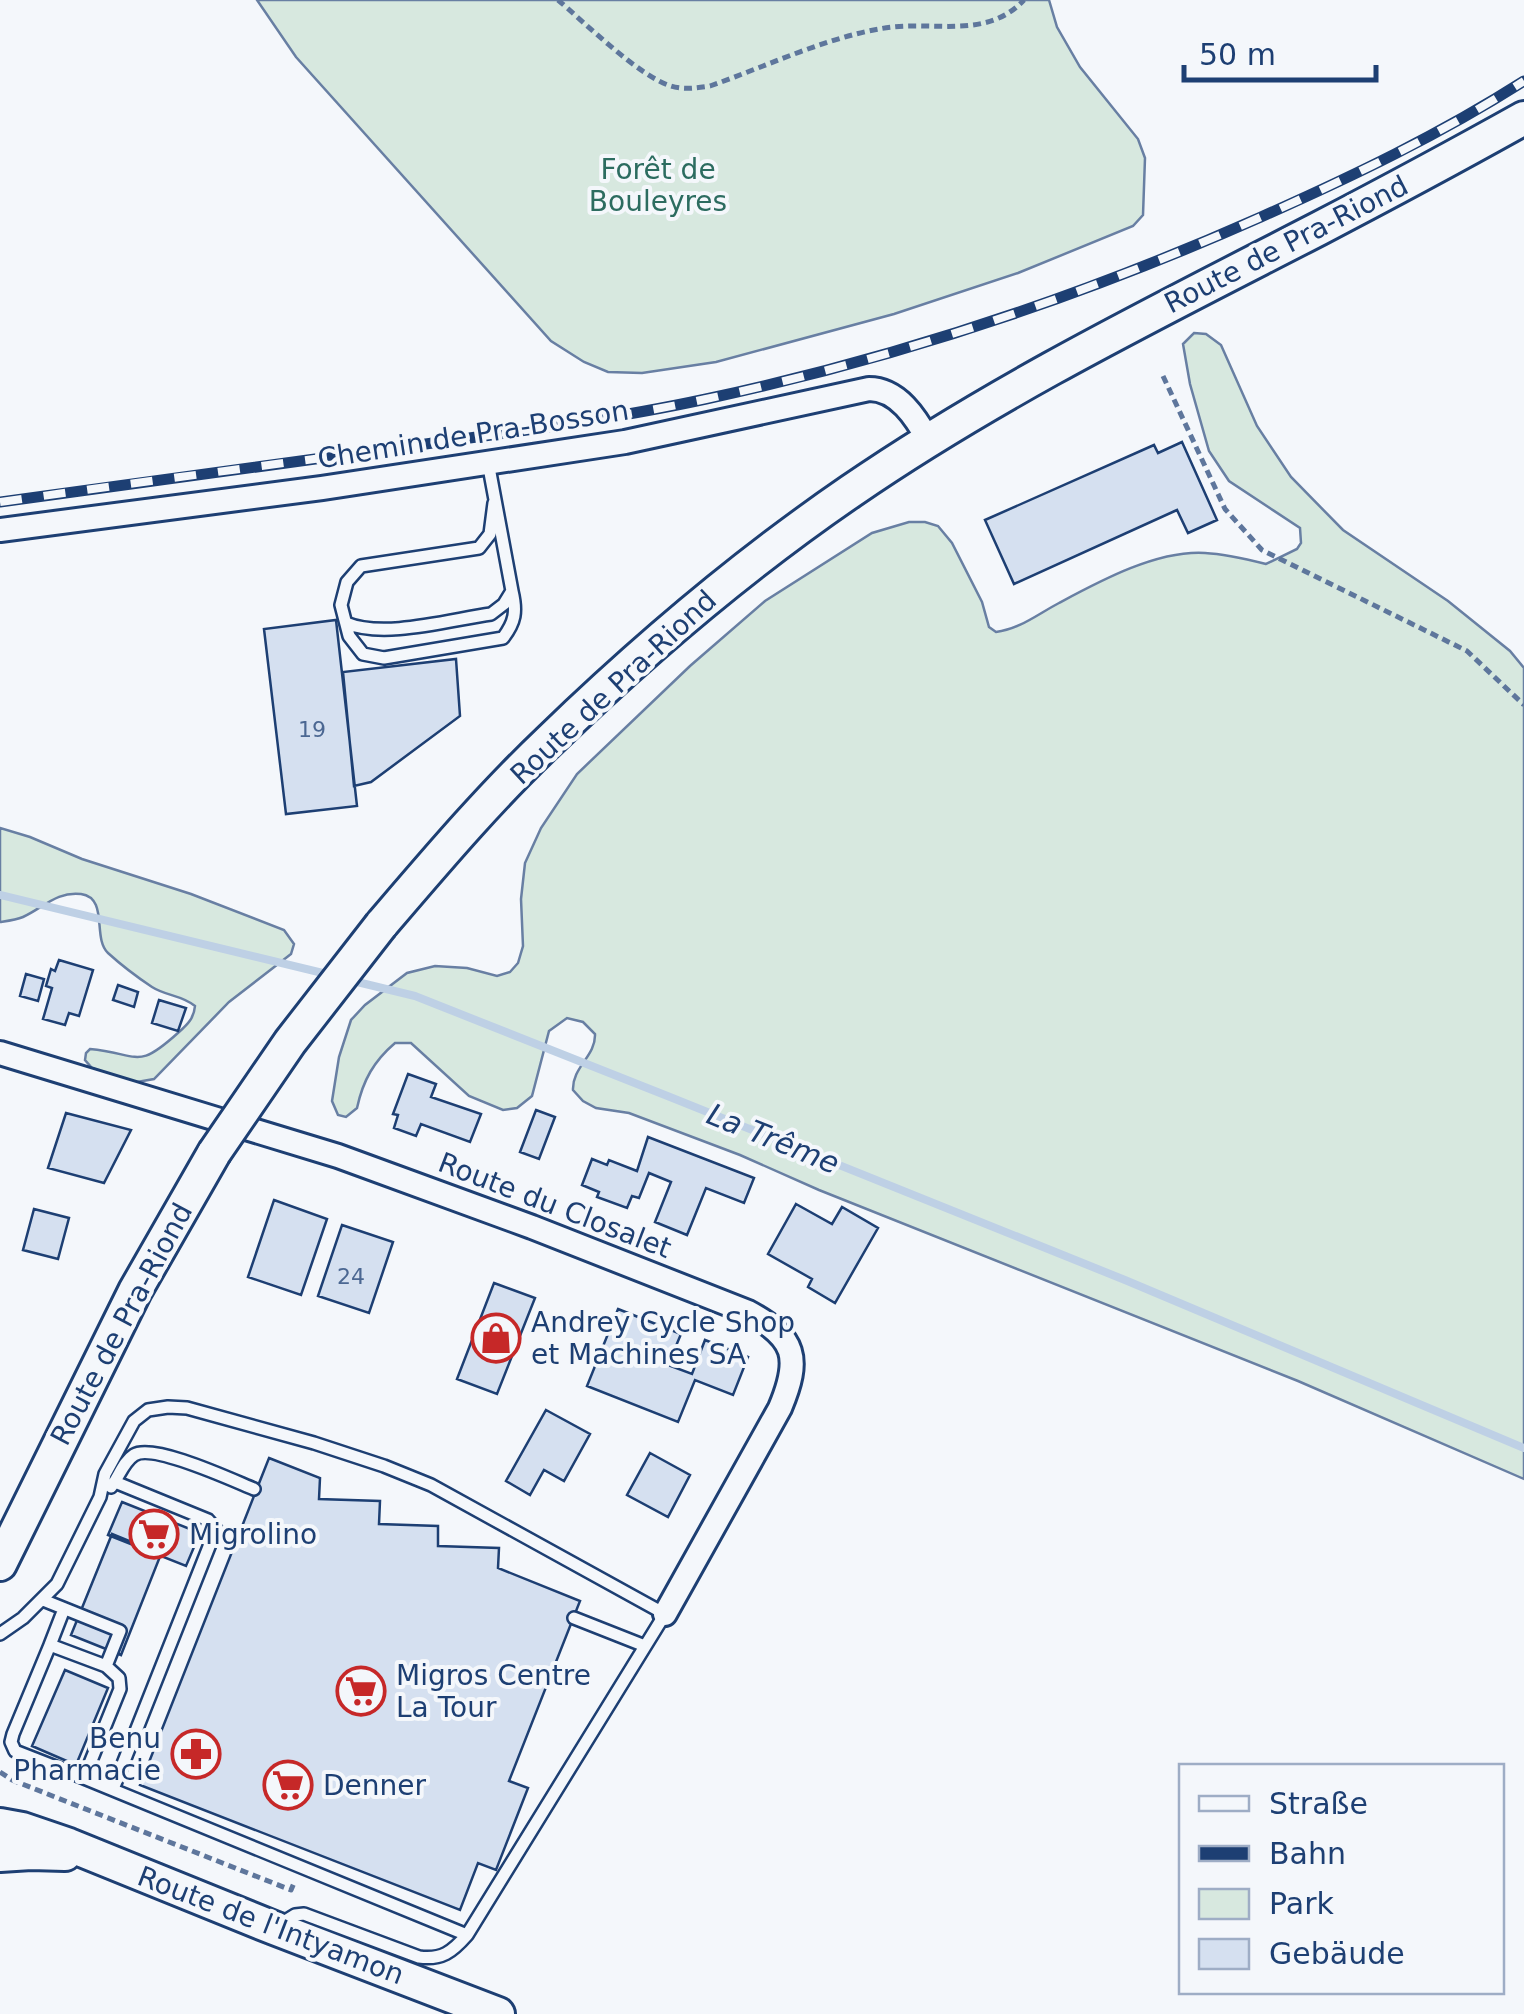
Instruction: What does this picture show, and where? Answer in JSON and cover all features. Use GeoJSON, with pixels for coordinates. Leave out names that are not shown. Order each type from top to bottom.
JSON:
{"type":"FeatureCollection","features":[{"type":"Feature","properties":{"kind":"main road","name":"Route de Pra-Riond"},"geometry":{"type":"LineString","coordinates":[[0,1564],[135,1290],[214,1154],[290,1042],[381,925],[547,742],[720,588],[852,490],[1066,360],[1524,118]]}},
{"type":"Feature","properties":{"kind":"main road","name":"Route de l'Intyamon"},"geometry":{"type":"LineString","coordinates":[[0,1825],[46,1837],[498,2014]]}},
{"type":"Feature","properties":{"kind":"main road","name":"Route de l'Intyamon"},"geometry":{"type":"LineString","coordinates":[[0,1855],[31,1852],[101,1858]]}},
{"type":"Feature","properties":{"kind":"street","name":"Chemin de Pra-Bosson"},"geometry":{"type":"LineString","coordinates":[[0,530],[322,488],[624,442],[869,388],[894,397],[930,441]]}},
{"type":"Feature","properties":{"kind":"street","name":"Route du Closalet"},"geometry":{"type":"LineString","coordinates":[[0,1053],[356,1162],[730,1305],[779,1332],[792,1357],[789,1387],[664,1614]]}},
{"type":"Feature","properties":{"kind":"lane"},"geometry":{"type":"LineString","coordinates":[[488,462],[516,607],[514,623],[502,638],[384,658],[364,654],[349,636],[341,605],[347,582],[362,566],[479,548],[490,534],[494,503]]}},
{"type":"Feature","properties":{"kind":"lane"},"geometry":{"type":"LineString","coordinates":[[346,624],[380,631],[491,614],[512,591]]}},
{"type":"Feature","properties":{"kind":"lane"},"geometry":{"type":"LineString","coordinates":[[0,1634],[23,1618],[57,1584],[100,1497],[105,1474],[134,1421],[148,1410],[168,1406],[314,1443],[431,1485],[664,1614],[467,1935],[454,1950],[442,1957],[420,1957],[304,1914],[274,1928]]}},
{"type":"Feature","properties":{"kind":"lane"},"geometry":{"type":"LineString","coordinates":[[100,1497],[116,1482],[132,1457],[154,1452],[254,1489]]}},
{"type":"Feature","properties":{"kind":"lane"},"geometry":{"type":"LineString","coordinates":[[113,1790],[216,1529],[208,1520],[116,1482]]}},
{"type":"Feature","properties":{"kind":"lane"},"geometry":{"type":"LineString","coordinates":[[43,1600],[120,1631],[106,1666]]}},
{"type":"Feature","properties":{"kind":"lane"},"geometry":{"type":"LineString","coordinates":[[64,1609],[12,1734],[12,1747],[18,1753],[467,1935]]}},
{"type":"Feature","properties":{"kind":"lane"},"geometry":{"type":"LineString","coordinates":[[574,1618],[645,1646]]}},
{"type":"Feature","properties":{"kind":"lane"},"geometry":{"type":"LineString","coordinates":[[50,1645],[106,1666],[119,1678],[120,1689],[84,1778]]}},
{"type":"Feature","properties":{"kind":"path"},"geometry":{"type":"LineString","coordinates":[[558,0],[643,72],[668,85],[688,89],[710,86],[867,31],[906,26],[978,26],[1014,10],[1024,0]]}},
{"type":"Feature","properties":{"kind":"path"},"geometry":{"type":"LineString","coordinates":[[1163,376],[1225,509],[1262,550],[1467,651],[1524,705]]}},
{"type":"Feature","properties":{"kind":"path"},"geometry":{"type":"LineString","coordinates":[[0,1772],[291,1890],[301,1867]]}},
{"type":"Feature","properties":{"kind":"green space","name":"Forêt de Bouleyres"},"geometry":{"type":"Polygon","coordinates":[[[257,0],[1049,0],[1057,27],[1080,67],[1138,139],[1145,158],[1143,215],[1133,226],[1018,273],[894,314],[716,362],[642,373],[608,372],[551,341],[296,57],[257,0]]]}},
{"type":"Feature","properties":{"kind":"green space"},"geometry":{"type":"Polygon","coordinates":[[[1194,333],[1206,334],[1221,345],[1257,426],[1291,477],[1343,530],[1448,601],[1510,651],[1524,668],[1524,1479],[1298,1381],[740,1155],[629,1113],[596,1108],[573,1090],[576,1075],[594,1042],[595,1034],[583,1022],[567,1018],[549,1031],[532,1096],[517,1108],[503,1110],[469,1096],[411,1043],[395,1043],[381,1057],[366,1080],[357,1108],[346,1117],[338,1115],[332,1101],[339,1057],[351,1020],[407,973],[435,966],[467,968],[497,976],[510,972],[518,963],[523,946],[521,899],[525,863],[541,828],[577,774],[765,601],[872,533],[909,522],[938,526],[952,543],[982,602],[989,627],[996,632],[1021,624],[1092,585],[1168,556],[1205,553],[1266,564],[1297,549],[1301,543],[1300,528],[1229,481],[1209,451],[1183,344],[1194,333]]]}},
{"type":"Feature","properties":{"kind":"green space"},"geometry":{"type":"Polygon","coordinates":[[[0,828],[284,930],[294,944],[291,954],[229,1002],[154,1079],[137,1082],[92,1068],[85,1060],[90,1049],[138,1057],[154,1052],[188,1023],[195,1006],[152,987],[108,953],[101,938],[98,910],[90,897],[65,895],[23,917],[0,922],[0,828]]]}},
{"type":"Feature","properties":{"kind":"building"},"geometry":{"type":"Polygon","coordinates":[[[1182,442],[1217,520],[1188,533],[1177,510],[1014,584],[985,520],[1154,445],[1158,453],[1182,442]]]}},
{"type":"Feature","properties":{"kind":"building"},"geometry":{"type":"Polygon","coordinates":[[[336,620],[357,806],[286,814],[264,629],[336,620]]]}},
{"type":"Feature","properties":{"kind":"building"},"geometry":{"type":"Polygon","coordinates":[[[456,659],[460,716],[371,782],[354,786],[343,672],[456,659]]]}},
{"type":"Feature","properties":{"kind":"building"},"geometry":{"type":"Polygon","coordinates":[[[59,960],[93,970],[79,1016],[69,1013],[65,1025],[43,1019],[52,988],[46,986],[51,969],[55,971],[59,960]]]}},
{"type":"Feature","properties":{"kind":"building"},"geometry":{"type":"Polygon","coordinates":[[[26,974],[44,979],[38,1001],[20,996],[26,974]]]}},
{"type":"Feature","properties":{"kind":"building"},"geometry":{"type":"Polygon","coordinates":[[[118,985],[138,992],[134,1007],[113,1000],[118,985]]]}},
{"type":"Feature","properties":{"kind":"building"},"geometry":{"type":"Polygon","coordinates":[[[159,1000],[186,1008],[178,1031],[152,1023],[159,1000]]]}},
{"type":"Feature","properties":{"kind":"building"},"geometry":{"type":"Polygon","coordinates":[[[408,1074],[436,1084],[431,1097],[481,1114],[470,1142],[421,1124],[416,1136],[394,1128],[398,1115],[393,1114],[408,1074]]]}},
{"type":"Feature","properties":{"kind":"building"},"geometry":{"type":"Polygon","coordinates":[[[536,1110],[555,1117],[539,1159],[520,1152],[536,1110]]]}},
{"type":"Feature","properties":{"kind":"building"},"geometry":{"type":"Polygon","coordinates":[[[66,1113],[131,1130],[104,1183],[48,1168],[66,1113]]]}},
{"type":"Feature","properties":{"kind":"building"},"geometry":{"type":"Polygon","coordinates":[[[648,1137],[754,1178],[744,1203],[706,1188],[687,1235],[655,1222],[671,1182],[649,1173],[639,1198],[632,1196],[627,1208],[597,1197],[599,1192],[582,1185],[592,1159],[607,1165],[609,1160],[637,1171],[648,1137]]]}},
{"type":"Feature","properties":{"kind":"building"},"geometry":{"type":"Polygon","coordinates":[[[274,1200],[327,1219],[301,1295],[248,1277],[274,1200]]]}},
{"type":"Feature","properties":{"kind":"building"},"geometry":{"type":"Polygon","coordinates":[[[796,1204],[832,1224],[842,1207],[878,1228],[835,1303],[808,1287],[812,1279],[768,1254],[796,1204]]]}},
{"type":"Feature","properties":{"kind":"building"},"geometry":{"type":"Polygon","coordinates":[[[34,1209],[69,1218],[58,1259],[23,1250],[34,1209]]]}},
{"type":"Feature","properties":{"kind":"building"},"geometry":{"type":"Polygon","coordinates":[[[342,1225],[393,1242],[369,1313],[318,1296],[342,1225]]]}},
{"type":"Feature","properties":{"kind":"building","name":"Andrey Cycle Shop et Machines SA"},"geometry":{"type":"Polygon","coordinates":[[[494,1283],[535,1298],[497,1394],[457,1379],[494,1283]]]}},
{"type":"Feature","properties":{"kind":"building"},"geometry":{"type":"Polygon","coordinates":[[[618,1309],[681,1334],[668,1365],[692,1374],[705,1340],[748,1357],[733,1395],[695,1380],[678,1422],[587,1386],[618,1309]]]}},
{"type":"Feature","properties":{"kind":"building"},"geometry":{"type":"Polygon","coordinates":[[[546,1410],[590,1434],[564,1481],[544,1470],[530,1495],[506,1481],[546,1410]]]}},
{"type":"Feature","properties":{"kind":"building"},"geometry":{"type":"Polygon","coordinates":[[[650,1453],[690,1475],[668,1517],[627,1495],[650,1453]]]}},
{"type":"Feature","properties":{"kind":"building","name":"Migros Centre La Tour"},"geometry":{"type":"Polygon","coordinates":[[[269,1458],[320,1478],[319,1499],[380,1501],[379,1524],[438,1526],[438,1546],[499,1548],[498,1568],[580,1601],[509,1781],[528,1788],[496,1870],[478,1863],[460,1910],[140,1785],[269,1458]]]}},
{"type":"Feature","properties":{"kind":"building","name":"Migrolino"},"geometry":{"type":"Polygon","coordinates":[[[122,1502],[200,1533],[186,1566],[108,1535],[122,1502]]]}},
{"type":"Feature","properties":{"kind":"building"},"geometry":{"type":"Polygon","coordinates":[[[112,1534],[161,1554],[121,1655],[71,1635],[112,1534]]]}},
{"type":"Feature","properties":{"kind":"building"},"geometry":{"type":"Polygon","coordinates":[[[65,1670],[108,1688],[76,1765],[32,1746],[65,1670]]]}},
{"type":"Feature","properties":{"kind":"waterway","name":"La Trême"},"geometry":{"type":"LineString","coordinates":[[0,895],[331,975]]}},
{"type":"Feature","properties":{"kind":"waterway","name":"La Trême"},"geometry":{"type":"LineString","coordinates":[[349,980],[415,996],[670,1097],[1125,1280],[1524,1448]]}},
{"type":"Feature","properties":{"kind":"railway"},"geometry":{"type":"LineString","coordinates":[[0,502],[585,421],[706,399],[848,364],[988,322],[1194,246],[1395,154],[1524,81]]}},
{"type":"Feature","properties":{"kind":"place","name":"Andrey Cycle Shop et Machines SA"},"geometry":{"type":"Point","coordinates":[496,1338]}},
{"type":"Feature","properties":{"kind":"place","name":"Migrolino"},"geometry":{"type":"Point","coordinates":[154,1534]}},
{"type":"Feature","properties":{"kind":"place","name":"Migros Centre La Tour"},"geometry":{"type":"Point","coordinates":[361,1691]}},
{"type":"Feature","properties":{"kind":"place","name":"Benu Pharmacie"},"geometry":{"type":"Point","coordinates":[196,1754]}},
{"type":"Feature","properties":{"kind":"place","name":"Denner"},"geometry":{"type":"Point","coordinates":[288,1785]}}]}
